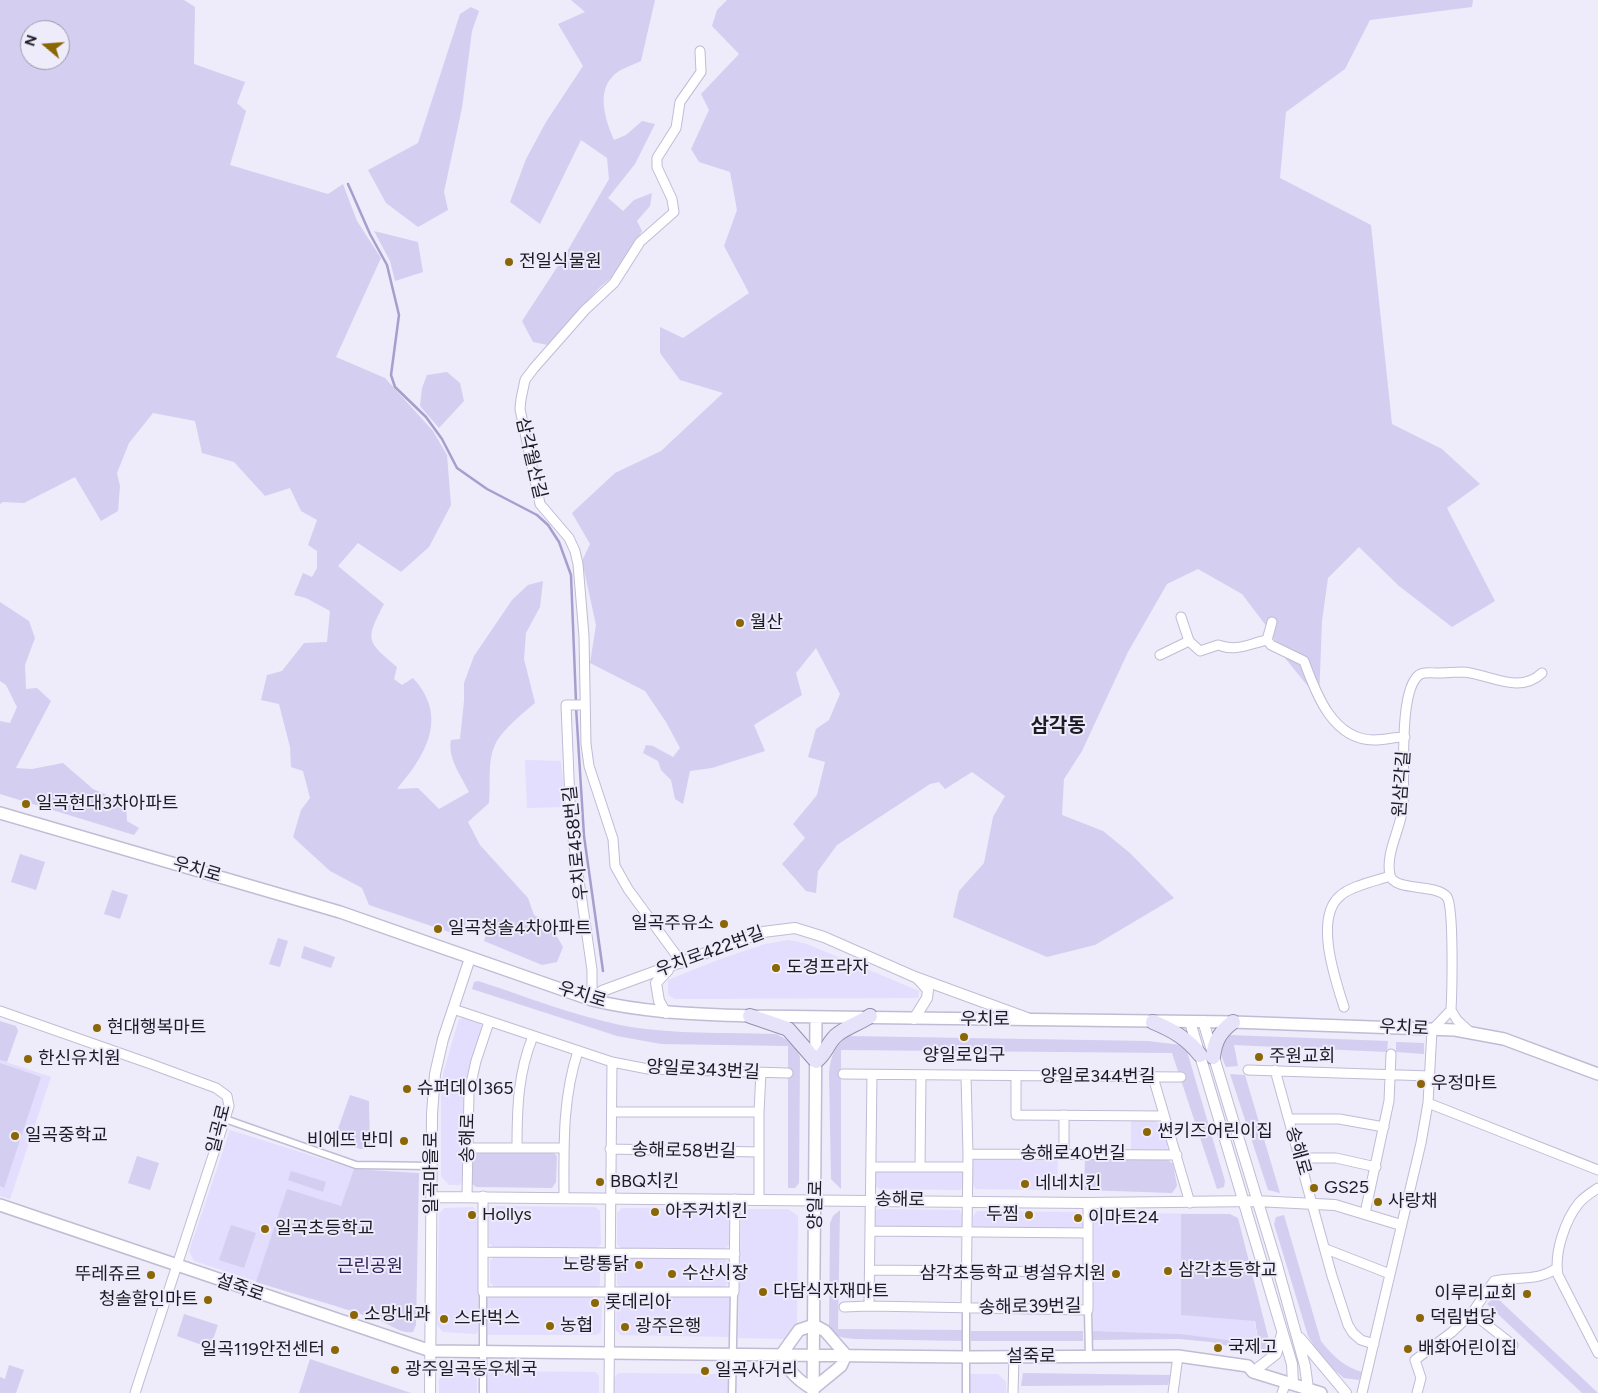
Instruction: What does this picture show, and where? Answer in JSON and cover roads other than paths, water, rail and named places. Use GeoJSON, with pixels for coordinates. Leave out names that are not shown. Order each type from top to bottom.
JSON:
{"type":"FeatureCollection","features":[{"type":"Feature","properties":{"kind":"main road","name":"우치로"},"geometry":{"type":"LineString","coordinates":[[0,813],[289,896],[592,1000],[624,1008],[666,1013],[750,1016],[1233,1022],[1469,1031],[1504,1039],[1598,1074]]}},
{"type":"Feature","properties":{"kind":"main road"},"geometry":{"type":"LineString","coordinates":[[750,1016],[788,1029],[816,1061],[825,1054],[831,1041],[839,1033],[856,1026],[870,1016]]}},
{"type":"Feature","properties":{"kind":"main road","name":"양일로"},"geometry":{"type":"LineString","coordinates":[[813,1391],[816,1017]]}},
{"type":"Feature","properties":{"kind":"main road"},"geometry":{"type":"LineString","coordinates":[[1153,1022],[1174,1032],[1206,1056],[1223,1030],[1233,1022]]}},
{"type":"Feature","properties":{"kind":"main road","name":"설죽로"},"geometry":{"type":"LineString","coordinates":[[0,1205],[431,1351],[966,1357],[1178,1356],[1248,1366],[1253,1372],[1287,1386],[1321,1393]]}},
{"type":"Feature","properties":{"kind":"main road"},"geometry":{"type":"LineString","coordinates":[[814,1325],[825,1331],[846,1355],[841,1366],[813,1391],[799,1382],[787,1369],[781,1355],[799,1330],[814,1325]]}},
{"type":"Feature","properties":{"kind":"street","name":"삼각월산길"},"geometry":{"type":"LineString","coordinates":[[679,964],[615,866],[613,839],[589,766],[586,744],[583,611],[576,557],[569,538],[540,504],[520,409],[525,380],[534,368],[585,310],[614,283],[640,242],[674,212],[672,199],[657,167],[658,158],[676,128],[680,102],[701,72],[700,51]]}},
{"type":"Feature","properties":{"kind":"street"},"geometry":{"type":"LineString","coordinates":[[1181,618],[1189,641],[1200,651],[1218,646],[1228,650],[1267,640]]}},
{"type":"Feature","properties":{"kind":"street"},"geometry":{"type":"LineString","coordinates":[[1267,640],[1272,622]]}},
{"type":"Feature","properties":{"kind":"street"},"geometry":{"type":"LineString","coordinates":[[1267,640],[1271,645],[1304,661],[1312,682],[1328,713],[1347,734],[1376,741],[1405,737]]}},
{"type":"Feature","properties":{"kind":"street"},"geometry":{"type":"LineString","coordinates":[[1160,655],[1189,641]]}},
{"type":"Feature","properties":{"kind":"street","name":"원삼각길"},"geometry":{"type":"LineString","coordinates":[[1390,876],[1390,863],[1403,808],[1405,722],[1410,688],[1416,677],[1422,672],[1464,672],[1515,683],[1534,680],[1542,673]]}},
{"type":"Feature","properties":{"kind":"street","name":"우치로458번길"},"geometry":{"type":"LineString","coordinates":[[585,705],[566,705],[572,825],[592,970],[592,1000]]}},
{"type":"Feature","properties":{"kind":"street"},"geometry":{"type":"LineString","coordinates":[[1344,1007],[1336,982],[1329,945],[1327,919],[1332,904],[1348,890],[1390,876],[1392,880],[1401,884],[1439,891],[1450,904],[1453,967],[1451,1010],[1457,1020],[1469,1031]]}},
{"type":"Feature","properties":{"kind":"street","name":"우치로422번길"},"geometry":{"type":"LineString","coordinates":[[592,1000],[602,990],[679,964],[763,932],[794,928],[824,937],[916,977],[1033,1020]]}},
{"type":"Feature","properties":{"kind":"street","name":"일곡마을로"},"geometry":{"type":"LineString","coordinates":[[430,1393],[432,1166],[435,1074],[453,1009],[470,958]]}},
{"type":"Feature","properties":{"kind":"street"},"geometry":{"type":"LineString","coordinates":[[666,1013],[659,1001],[656,983],[662,974],[679,964]]}},
{"type":"Feature","properties":{"kind":"street"},"geometry":{"type":"LineString","coordinates":[[914,1019],[927,998],[928,990],[916,977]]}},
{"type":"Feature","properties":{"kind":"street","name":"양일로343번길"},"geometry":{"type":"LineString","coordinates":[[453,1009],[612,1062],[673,1071],[788,1073]]}},
{"type":"Feature","properties":{"kind":"street"},"geometry":{"type":"LineString","coordinates":[[1362,1393],[1428,1103],[1432,1030],[1451,1010]]}},
{"type":"Feature","properties":{"kind":"street","name":"일곡로"},"geometry":{"type":"LineString","coordinates":[[0,1012],[216,1088],[228,1096],[229,1106],[225,1119],[135,1393]]}},
{"type":"Feature","properties":{"kind":"street","name":"송해로"},"geometry":{"type":"LineString","coordinates":[[467,1196],[469,1092],[476,1061],[489,1022]]}},
{"type":"Feature","properties":{"kind":"street"},"geometry":{"type":"LineString","coordinates":[[1190,1022],[1206,1056],[1256,1202],[1305,1366],[1308,1389]]}},
{"type":"Feature","properties":{"kind":"street"},"geometry":{"type":"LineString","coordinates":[[1203,1022],[1206,1056],[1243,1201],[1292,1364],[1287,1386]]}},
{"type":"Feature","properties":{"kind":"street"},"geometry":{"type":"LineString","coordinates":[[516,1148],[517,1097],[522,1067],[533,1036]]}},
{"type":"Feature","properties":{"kind":"street"},"geometry":{"type":"LineString","coordinates":[[564,1197],[567,1091],[578,1051]]}},
{"type":"Feature","properties":{"kind":"street"},"geometry":{"type":"LineString","coordinates":[[1365,1213],[1384,1128],[1391,1076],[1391,1054]]}},
{"type":"Feature","properties":{"kind":"street"},"geometry":{"type":"LineString","coordinates":[[609,1393],[612,1062]]}},
{"type":"Feature","properties":{"kind":"street"},"geometry":{"type":"LineString","coordinates":[[1248,1070],[1430,1076]]}},
{"type":"Feature","properties":{"kind":"street","name":"송해로"},"geometry":{"type":"LineString","coordinates":[[1275,1070],[1312,1203]]}},
{"type":"Feature","properties":{"kind":"street","name":"송해로58번길"},"geometry":{"type":"LineString","coordinates":[[759,1198],[761,1073]]}},
{"type":"Feature","properties":{"kind":"street","name":"양일로344번길"},"geometry":{"type":"LineString","coordinates":[[843,1074],[1181,1077]]}},
{"type":"Feature","properties":{"kind":"street"},"geometry":{"type":"LineString","coordinates":[[869,1306],[872,1075]]}},
{"type":"Feature","properties":{"kind":"street"},"geometry":{"type":"LineString","coordinates":[[920,1076],[920,1167]]}},
{"type":"Feature","properties":{"kind":"street"},"geometry":{"type":"LineString","coordinates":[[966,1076],[967,1201]]}},
{"type":"Feature","properties":{"kind":"street","name":"양일로344번길"},"geometry":{"type":"LineString","coordinates":[[1016,1077],[1016,1115],[1164,1116]]}},
{"type":"Feature","properties":{"kind":"street"},"geometry":{"type":"LineString","coordinates":[[1154,1077],[1190,1203]]}},
{"type":"Feature","properties":{"kind":"street"},"geometry":{"type":"LineString","coordinates":[[1428,1103],[1598,1170]]}},
{"type":"Feature","properties":{"kind":"street"},"geometry":{"type":"LineString","coordinates":[[612,1112],[759,1112]]}},
{"type":"Feature","properties":{"kind":"street"},"geometry":{"type":"LineString","coordinates":[[1064,1115],[1064,1154]]}},
{"type":"Feature","properties":{"kind":"street"},"geometry":{"type":"LineString","coordinates":[[225,1119],[356,1164],[432,1166]]}},
{"type":"Feature","properties":{"kind":"street"},"geometry":{"type":"LineString","coordinates":[[1288,1119],[1339,1120],[1384,1128]]}},
{"type":"Feature","properties":{"kind":"street"},"geometry":{"type":"LineString","coordinates":[[468,1148],[564,1148]]}},
{"type":"Feature","properties":{"kind":"street","name":"송해로58번길"},"geometry":{"type":"LineString","coordinates":[[610,1150],[759,1152]]}},
{"type":"Feature","properties":{"kind":"street","name":"송해로40번길"},"geometry":{"type":"LineString","coordinates":[[968,1154],[1177,1155]]}},
{"type":"Feature","properties":{"kind":"street"},"geometry":{"type":"LineString","coordinates":[[1300,1158],[1336,1158],[1376,1167]]}},
{"type":"Feature","properties":{"kind":"street"},"geometry":{"type":"LineString","coordinates":[[872,1167],[968,1167]]}},
{"type":"Feature","properties":{"kind":"street"},"geometry":{"type":"LineString","coordinates":[[1598,1188],[1580,1201],[1574,1211],[1560,1246],[1557,1268],[1598,1353]]}},
{"type":"Feature","properties":{"kind":"street"},"geometry":{"type":"LineString","coordinates":[[482,1393],[483,1196]]}},
{"type":"Feature","properties":{"kind":"street","name":"송해로"},"geometry":{"type":"LineString","coordinates":[[432,1197],[759,1198],[1088,1203],[1243,1201],[1312,1203],[1335,1206],[1365,1213],[1401,1225]]}},
{"type":"Feature","properties":{"kind":"street"},"geometry":{"type":"LineString","coordinates":[[732,1393],[735,1199]]}},
{"type":"Feature","properties":{"kind":"street","name":"송해로39번길"},"geometry":{"type":"LineString","coordinates":[[966,1308],[967,1201]]}},
{"type":"Feature","properties":{"kind":"street","name":"송해로39번길"},"geometry":{"type":"LineString","coordinates":[[844,1307],[1088,1310],[1088,1203]]}},
{"type":"Feature","properties":{"kind":"street"},"geometry":{"type":"LineString","coordinates":[[1312,1203],[1332,1276],[1353,1333],[1361,1340],[1374,1344]]}},
{"type":"Feature","properties":{"kind":"street"},"geometry":{"type":"LineString","coordinates":[[870,1231],[1088,1233]]}},
{"type":"Feature","properties":{"kind":"street"},"geometry":{"type":"LineString","coordinates":[[1326,1249],[1390,1274]]}},
{"type":"Feature","properties":{"kind":"street"},"geometry":{"type":"LineString","coordinates":[[484,1252],[735,1254]]}},
{"type":"Feature","properties":{"kind":"street"},"geometry":{"type":"LineString","coordinates":[[1417,1393],[1421,1378],[1415,1360],[1452,1332],[1472,1313],[1494,1281],[1533,1279],[1545,1276],[1557,1268]]}},
{"type":"Feature","properties":{"kind":"street","name":"송해로39번길"},"geometry":{"type":"LineString","coordinates":[[870,1270],[1088,1272]]}},
{"type":"Feature","properties":{"kind":"street"},"geometry":{"type":"LineString","coordinates":[[483,1292],[734,1292]]}},
{"type":"Feature","properties":{"kind":"street"},"geometry":{"type":"LineString","coordinates":[[966,1308],[966,1393]]}},
{"type":"Feature","properties":{"kind":"street"},"geometry":{"type":"LineString","coordinates":[[1088,1310],[1089,1357]]}},
{"type":"Feature","properties":{"kind":"street"},"geometry":{"type":"LineString","coordinates":[[1472,1313],[1513,1345]]}},
{"type":"Feature","properties":{"kind":"street"},"geometry":{"type":"LineString","coordinates":[[1294,1327],[1315,1357],[1346,1393]]}},
{"type":"Feature","properties":{"kind":"street"},"geometry":{"type":"LineString","coordinates":[[1253,1372],[1276,1354],[1282,1333]]}},
{"type":"Feature","properties":{"kind":"street"},"geometry":{"type":"LineString","coordinates":[[1173,1393],[1178,1356]]}},
{"type":"Feature","properties":{"kind":"street"},"geometry":{"type":"LineString","coordinates":[[1014,1357],[1014,1393]]}},
{"type":"Feature","properties":{"kind":"waterway"},"geometry":{"type":"LineString","coordinates":[[348,184],[370,234],[387,265],[399,315],[391,375],[395,387],[426,417],[442,439],[457,468],[487,489],[537,515],[548,525],[559,542],[571,575],[576,702]]}},
{"type":"Feature","properties":{"kind":"waterway"},"geometry":{"type":"LineString","coordinates":[[576,707],[584,836],[603,971]]}},
{"type":"Feature","properties":{"kind":"place","name":"전일식물원"},"geometry":{"type":"Point","coordinates":[509,262]}},
{"type":"Feature","properties":{"kind":"place","name":"월산"},"geometry":{"type":"Point","coordinates":[740,623]}},
{"type":"Feature","properties":{"kind":"place","name":"일곡현대3차아파트"},"geometry":{"type":"Point","coordinates":[26,804]}},
{"type":"Feature","properties":{"kind":"place","name":"일곡주유소"},"geometry":{"type":"Point","coordinates":[724,924]}},
{"type":"Feature","properties":{"kind":"place","name":"일곡청솔4차아파트"},"geometry":{"type":"Point","coordinates":[438,929]}},
{"type":"Feature","properties":{"kind":"place","name":"도경프라자"},"geometry":{"type":"Point","coordinates":[776,968]}},
{"type":"Feature","properties":{"kind":"place","name":"현대행복마트"},"geometry":{"type":"Point","coordinates":[97,1028]}},
{"type":"Feature","properties":{"kind":"place","name":"양일로입구"},"geometry":{"type":"Point","coordinates":[964,1037]}},
{"type":"Feature","properties":{"kind":"place","name":"주원교회"},"geometry":{"type":"Point","coordinates":[1259,1057]}},
{"type":"Feature","properties":{"kind":"place","name":"한신유치원"},"geometry":{"type":"Point","coordinates":[28,1059]}},
{"type":"Feature","properties":{"kind":"place","name":"우정마트"},"geometry":{"type":"Point","coordinates":[1421,1084]}},
{"type":"Feature","properties":{"kind":"place","name":"슈퍼데이365"},"geometry":{"type":"Point","coordinates":[407,1089]}},
{"type":"Feature","properties":{"kind":"place","name":"썬키즈어린이집"},"geometry":{"type":"Point","coordinates":[1147,1132]}},
{"type":"Feature","properties":{"kind":"place","name":"일곡중학교"},"geometry":{"type":"Point","coordinates":[15,1136]}},
{"type":"Feature","properties":{"kind":"place","name":"비에뜨 반미"},"geometry":{"type":"Point","coordinates":[404,1141]}},
{"type":"Feature","properties":{"kind":"place","name":"BBQ치킨"},"geometry":{"type":"Point","coordinates":[600,1182]}},
{"type":"Feature","properties":{"kind":"place","name":"네네치킨"},"geometry":{"type":"Point","coordinates":[1025,1184]}},
{"type":"Feature","properties":{"kind":"place","name":"GS25"},"geometry":{"type":"Point","coordinates":[1314,1188]}},
{"type":"Feature","properties":{"kind":"place","name":"사랑채"},"geometry":{"type":"Point","coordinates":[1378,1202]}},
{"type":"Feature","properties":{"kind":"place","name":"아주커치킨"},"geometry":{"type":"Point","coordinates":[655,1212]}},
{"type":"Feature","properties":{"kind":"place","name":"Hollys"},"geometry":{"type":"Point","coordinates":[472,1215]}},
{"type":"Feature","properties":{"kind":"place","name":"두찜"},"geometry":{"type":"Point","coordinates":[1029,1215]}},
{"type":"Feature","properties":{"kind":"place","name":"이마트24"},"geometry":{"type":"Point","coordinates":[1078,1218]}},
{"type":"Feature","properties":{"kind":"place","name":"일곡초등학교"},"geometry":{"type":"Point","coordinates":[265,1229]}},
{"type":"Feature","properties":{"kind":"place","name":"노랑통닭"},"geometry":{"type":"Point","coordinates":[639,1265]}},
{"type":"Feature","properties":{"kind":"place","name":"삼각초등학교"},"geometry":{"type":"Point","coordinates":[1168,1271]}},
{"type":"Feature","properties":{"kind":"place","name":"수산시장"},"geometry":{"type":"Point","coordinates":[672,1274]}},
{"type":"Feature","properties":{"kind":"place","name":"삼각초등학교 병설유치원"},"geometry":{"type":"Point","coordinates":[1116,1274]}},
{"type":"Feature","properties":{"kind":"place","name":"뚜레쥬르"},"geometry":{"type":"Point","coordinates":[151,1275]}},
{"type":"Feature","properties":{"kind":"place","name":"다담식자재마트"},"geometry":{"type":"Point","coordinates":[763,1292]}},
{"type":"Feature","properties":{"kind":"place","name":"이루리교회"},"geometry":{"type":"Point","coordinates":[1527,1294]}},
{"type":"Feature","properties":{"kind":"place","name":"청솔할인마트"},"geometry":{"type":"Point","coordinates":[208,1300]}},
{"type":"Feature","properties":{"kind":"place","name":"롯데리아"},"geometry":{"type":"Point","coordinates":[595,1303]}},
{"type":"Feature","properties":{"kind":"place","name":"소망내과"},"geometry":{"type":"Point","coordinates":[354,1315]}},
{"type":"Feature","properties":{"kind":"place","name":"덕림법당"},"geometry":{"type":"Point","coordinates":[1420,1318]}},
{"type":"Feature","properties":{"kind":"place","name":"스타벅스"},"geometry":{"type":"Point","coordinates":[444,1319]}},
{"type":"Feature","properties":{"kind":"place","name":"농협"},"geometry":{"type":"Point","coordinates":[550,1326]}},
{"type":"Feature","properties":{"kind":"place","name":"광주은행"},"geometry":{"type":"Point","coordinates":[625,1327]}},
{"type":"Feature","properties":{"kind":"place","name":"국제고"},"geometry":{"type":"Point","coordinates":[1218,1348]}},
{"type":"Feature","properties":{"kind":"place","name":"배화어린이집"},"geometry":{"type":"Point","coordinates":[1408,1349]}},
{"type":"Feature","properties":{"kind":"place","name":"일곡119안전센터"},"geometry":{"type":"Point","coordinates":[335,1350]}},
{"type":"Feature","properties":{"kind":"place","name":"광주일곡동우체국"},"geometry":{"type":"Point","coordinates":[395,1370]}},
{"type":"Feature","properties":{"kind":"place","name":"일곡사거리"},"geometry":{"type":"Point","coordinates":[705,1371]}},
{"type":"Feature","properties":{"kind":"district","name":"삼각동"},"geometry":{"type":"Point","coordinates":[1058,726]}},
{"type":"Feature","properties":{"kind":"park label","name":"근린공원"},"geometry":{"type":"Point","coordinates":[370,1267]}}]}
